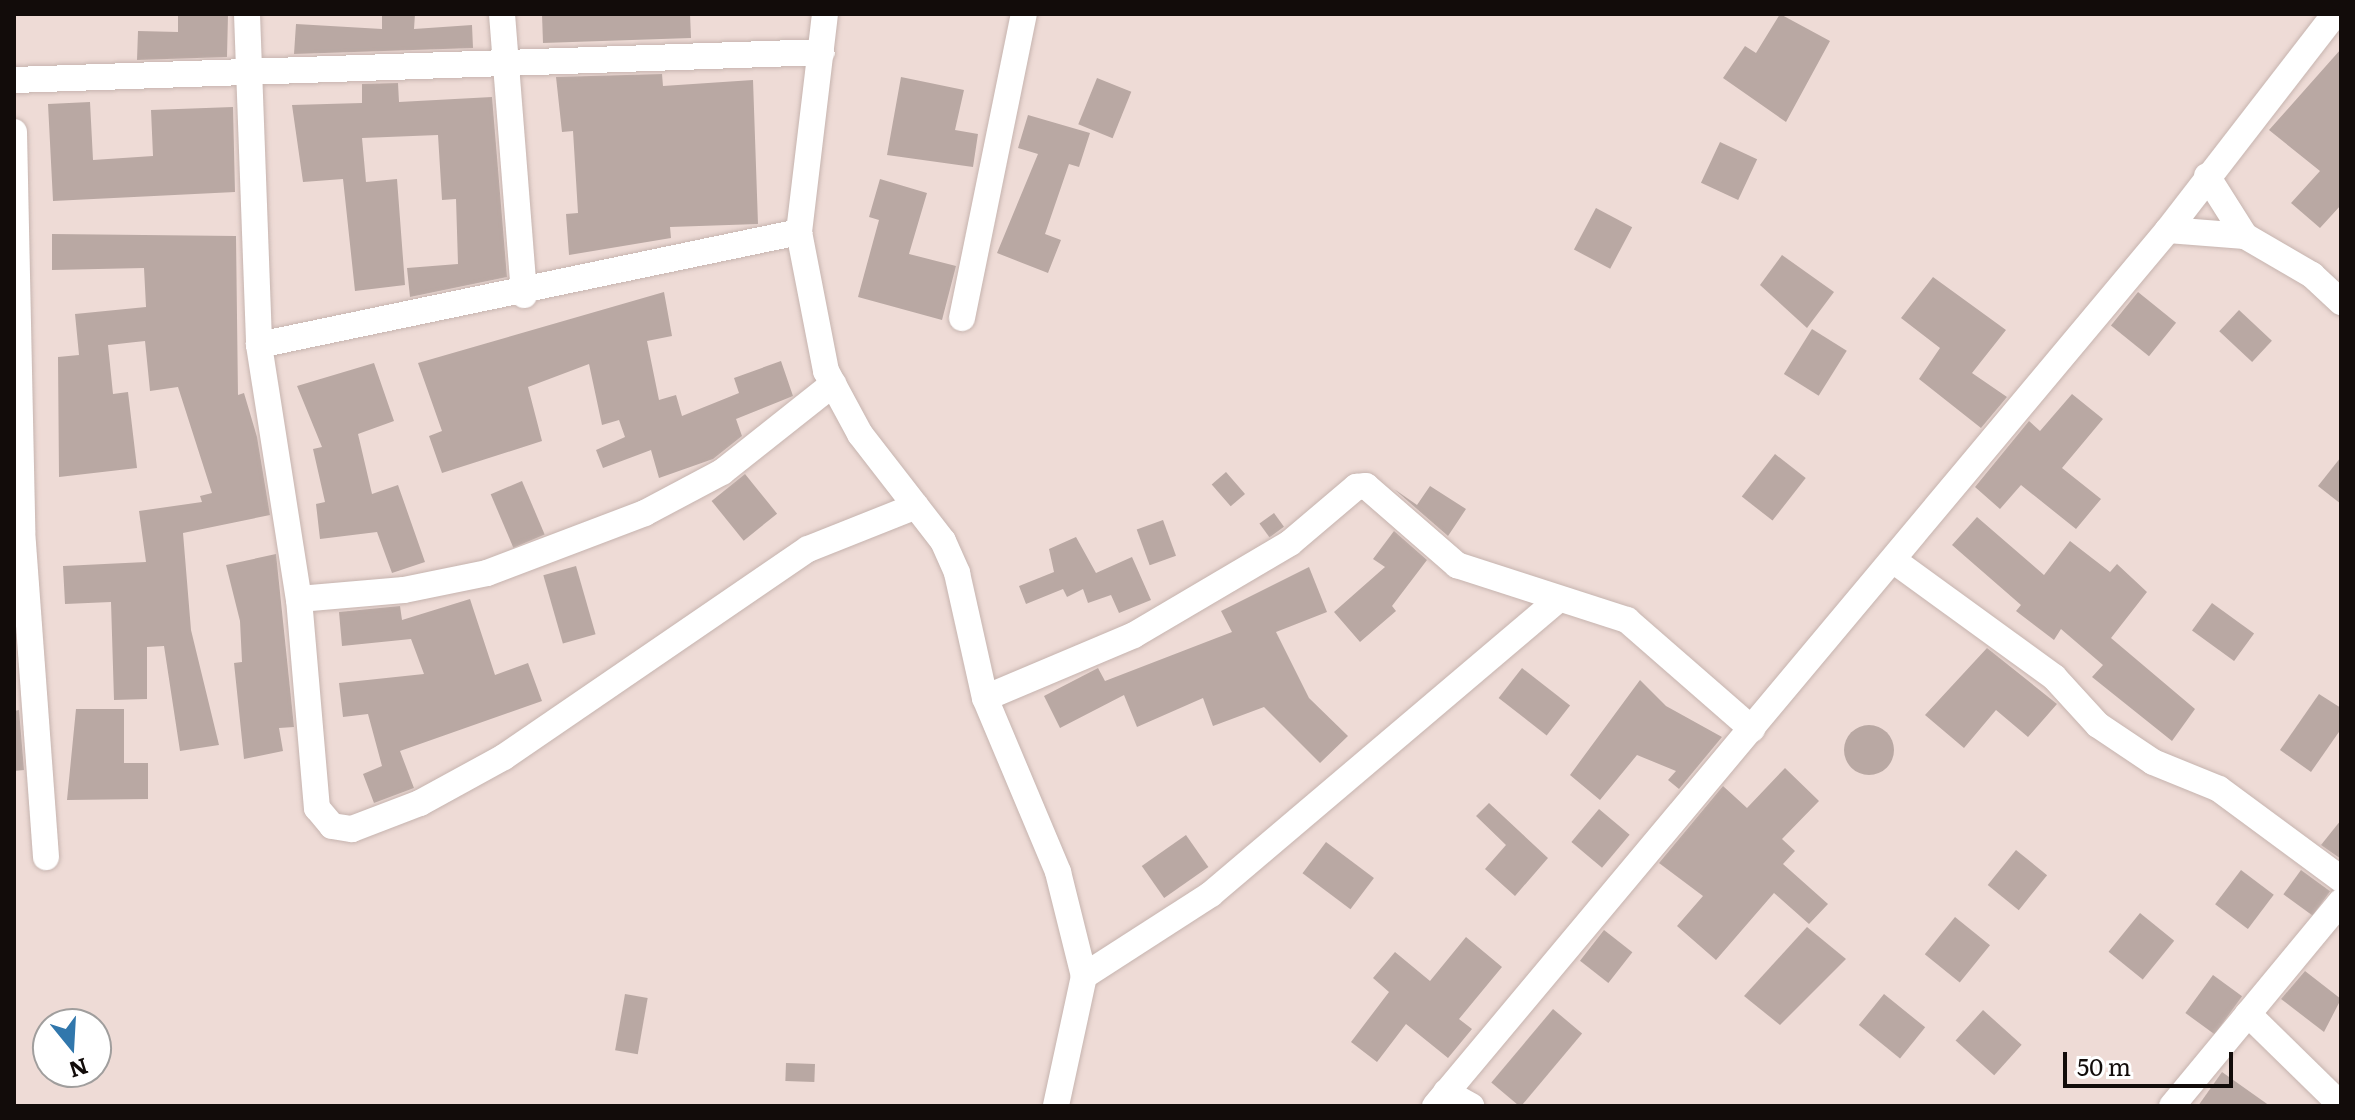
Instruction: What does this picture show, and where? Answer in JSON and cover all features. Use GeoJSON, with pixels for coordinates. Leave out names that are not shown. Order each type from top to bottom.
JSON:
{"type":"FeatureCollection","features":[{"type":"Feature","properties":{"kind":"street"},"geometry":{"type":"LineString","coordinates":[[247,14],[259,345],[299,599],[317,808],[332,826],[352,829],[420,803],[504,757],[808,549],[916,506]]}},
{"type":"Feature","properties":{"kind":"street"},"geometry":{"type":"LineString","coordinates":[[502,14],[524,295]]}},
{"type":"Feature","properties":{"kind":"street"},"geometry":{"type":"LineString","coordinates":[[825,14],[799,232],[833,384],[916,506],[957,573],[985,698],[1058,872],[1084,976],[1056,1106]]}},
{"type":"Feature","properties":{"kind":"street"},"geometry":{"type":"LineString","coordinates":[[962,318],[1024,14]]}},
{"type":"Feature","properties":{"kind":"street"},"geometry":{"type":"LineString","coordinates":[[1471,1106],[1440,1099],[2168,230],[2335,14]]}},
{"type":"Feature","properties":{"kind":"street"},"geometry":{"type":"LineString","coordinates":[[14,80],[249,75],[505,61],[822,52]]}},
{"type":"Feature","properties":{"kind":"street"},"geometry":{"type":"LineString","coordinates":[[14,132],[22,530],[46,857]]}},
{"type":"Feature","properties":{"kind":"street"},"geometry":{"type":"LineString","coordinates":[[2207,176],[2245,236]]}},
{"type":"Feature","properties":{"kind":"street"},"geometry":{"type":"LineString","coordinates":[[2168,230],[2245,236],[2312,275],[2341,302]]}},
{"type":"Feature","properties":{"kind":"street"},"geometry":{"type":"LineString","coordinates":[[259,345],[524,295],[799,232]]}},
{"type":"Feature","properties":{"kind":"street"},"geometry":{"type":"LineString","coordinates":[[299,599],[404,590],[487,573],[645,513],[722,472],[833,384]]}},
{"type":"Feature","properties":{"kind":"street"},"geometry":{"type":"LineString","coordinates":[[985,698],[1134,635],[1290,543],[1356,487],[1366,486],[1457,565],[1557,601],[1627,620],[1752,729]]}},
{"type":"Feature","properties":{"kind":"street"},"geometry":{"type":"LineString","coordinates":[[1893,560],[2054,677],[2098,725],[2153,762],[2219,789],[2341,879]]}},
{"type":"Feature","properties":{"kind":"street"},"geometry":{"type":"LineString","coordinates":[[1084,976],[1211,894],[1557,601]]}},
{"type":"Feature","properties":{"kind":"street"},"geometry":{"type":"LineString","coordinates":[[2172,1106],[2341,902]]}},
{"type":"Feature","properties":{"kind":"street"},"geometry":{"type":"LineString","coordinates":[[2248,1014],[2341,1105]]}},
{"type":"Feature","properties":{"kind":"building"},"geometry":{"type":"Polygon","coordinates":[[[178,14],[228,14],[227,57],[137,60],[138,31],[178,32],[178,14]]]}},
{"type":"Feature","properties":{"kind":"building"},"geometry":{"type":"Polygon","coordinates":[[[382,14],[415,14],[414,29],[472,25],[473,48],[294,54],[296,24],[382,29],[382,14]]]}},
{"type":"Feature","properties":{"kind":"building"},"geometry":{"type":"Polygon","coordinates":[[[542,14],[690,14],[691,38],[543,43],[542,14]]]}},
{"type":"Feature","properties":{"kind":"building"},"geometry":{"type":"Polygon","coordinates":[[[1780,14],[1830,41],[1786,122],[1723,78],[1745,46],[1756,53],[1780,14]]]}},
{"type":"Feature","properties":{"kind":"building"},"geometry":{"type":"Polygon","coordinates":[[[2341,49],[2341,205],[2320,228],[2291,203],[2320,171],[2269,130],[2341,49]]]}},
{"type":"Feature","properties":{"kind":"building"},"geometry":{"type":"Polygon","coordinates":[[[662,74],[663,86],[753,80],[758,224],[670,227],[671,238],[569,255],[566,214],[578,213],[573,131],[562,132],[556,77],[662,74]]]}},
{"type":"Feature","properties":{"kind":"building"},"geometry":{"type":"Polygon","coordinates":[[[901,77],[964,90],[955,130],[978,134],[973,167],[887,155],[901,77]]]}},
{"type":"Feature","properties":{"kind":"building"},"geometry":{"type":"Polygon","coordinates":[[[1097,78],[1131,92],[1113,138],[1078,124],[1097,78]]]}},
{"type":"Feature","properties":{"kind":"building"},"geometry":{"type":"Polygon","coordinates":[[[398,83],[399,102],[492,97],[507,277],[410,297],[407,268],[458,264],[456,199],[442,200],[438,135],[362,138],[366,182],[397,179],[405,285],[355,291],[343,179],[303,182],[292,105],[362,103],[362,84],[398,83]]]}},
{"type":"Feature","properties":{"kind":"building"},"geometry":{"type":"Polygon","coordinates":[[[90,102],[93,160],[153,156],[151,110],[233,107],[235,192],[53,201],[48,104],[90,102]]]}},
{"type":"Feature","properties":{"kind":"building"},"geometry":{"type":"Polygon","coordinates":[[[1028,115],[1090,133],[1079,167],[1069,164],[1045,234],[1061,240],[1048,273],[997,253],[1038,154],[1018,148],[1028,115]]]}},
{"type":"Feature","properties":{"kind":"building"},"geometry":{"type":"Polygon","coordinates":[[[1720,142],[1757,159],[1738,200],[1701,183],[1720,142]]]}},
{"type":"Feature","properties":{"kind":"building"},"geometry":{"type":"Polygon","coordinates":[[[880,179],[927,193],[909,254],[956,266],[942,320],[858,297],[879,220],[869,217],[880,179]]]}},
{"type":"Feature","properties":{"kind":"building"},"geometry":{"type":"Polygon","coordinates":[[[1596,208],[1632,227],[1610,269],[1574,249],[1596,208]]]}},
{"type":"Feature","properties":{"kind":"building"},"geometry":{"type":"Polygon","coordinates":[[[52,234],[236,236],[238,395],[244,393],[257,437],[270,515],[183,533],[191,630],[219,745],[180,751],[164,646],[147,647],[147,699],[114,700],[111,602],[65,604],[63,566],[146,562],[139,511],[202,502],[200,496],[212,493],[178,387],[150,391],[145,341],[108,345],[113,394],[128,392],[137,468],[59,477],[58,357],[79,355],[75,314],[146,307],[144,268],[52,270],[52,234]]]}},
{"type":"Feature","properties":{"kind":"building"},"geometry":{"type":"Polygon","coordinates":[[[1782,255],[1834,292],[1807,328],[1760,285],[1782,255]]]}},
{"type":"Feature","properties":{"kind":"building"},"geometry":{"type":"Polygon","coordinates":[[[1933,277],[2006,330],[1972,373],[2007,397],[1981,428],[1919,379],[1940,348],[1901,318],[1933,277]]]}},
{"type":"Feature","properties":{"kind":"building"},"geometry":{"type":"Polygon","coordinates":[[[664,292],[672,336],[647,341],[659,400],[676,395],[682,416],[739,393],[734,378],[781,361],[793,396],[736,419],[742,436],[713,459],[659,478],[651,450],[603,468],[596,450],[625,437],[619,420],[602,425],[589,364],[528,387],[542,441],[442,473],[429,436],[442,431],[418,363],[664,292]]]}},
{"type":"Feature","properties":{"kind":"building"},"geometry":{"type":"Polygon","coordinates":[[[2138,292],[2176,323],[2149,356],[2111,325],[2138,292]]]}},
{"type":"Feature","properties":{"kind":"building"},"geometry":{"type":"Polygon","coordinates":[[[2239,310],[2272,341],[2252,362],[2219,331],[2239,310]]]}},
{"type":"Feature","properties":{"kind":"building"},"geometry":{"type":"Polygon","coordinates":[[[1812,329],[1847,351],[1819,396],[1784,374],[1812,329]]]}},
{"type":"Feature","properties":{"kind":"building"},"geometry":{"type":"Polygon","coordinates":[[[374,363],[394,421],[358,434],[372,494],[398,485],[425,562],[392,573],[377,532],[320,539],[316,504],[325,502],[313,449],[322,447],[297,386],[374,363]]]}},
{"type":"Feature","properties":{"kind":"building"},"geometry":{"type":"Polygon","coordinates":[[[2072,394],[2103,419],[2062,468],[2101,499],[2076,529],[2021,485],[2000,509],[1975,487],[2029,421],[2040,431],[2072,394]]]}},
{"type":"Feature","properties":{"kind":"building"},"geometry":{"type":"Polygon","coordinates":[[[1775,454],[1806,478],[1772,521],[1742,497],[1775,454]]]}},
{"type":"Feature","properties":{"kind":"building"},"geometry":{"type":"Polygon","coordinates":[[[2341,457],[2341,504],[2318,486],[2341,457]]]}},
{"type":"Feature","properties":{"kind":"building"},"geometry":{"type":"Polygon","coordinates":[[[1226,472],[1245,494],[1231,506],[1212,484],[1226,472]]]}},
{"type":"Feature","properties":{"kind":"building"},"geometry":{"type":"Polygon","coordinates":[[[745,474],[777,514],[744,541],[712,501],[745,474]]]}},
{"type":"Feature","properties":{"kind":"building"},"geometry":{"type":"Polygon","coordinates":[[[522,481],[545,534],[513,548],[491,494],[522,481]]]}},
{"type":"Feature","properties":{"kind":"building"},"geometry":{"type":"Polygon","coordinates":[[[1430,486],[1466,509],[1448,536],[1394,489],[1417,505],[1430,486]]]}},
{"type":"Feature","properties":{"kind":"building"},"geometry":{"type":"Polygon","coordinates":[[[1274,513],[1284,527],[1269,537],[1259,524],[1274,513]]]}},
{"type":"Feature","properties":{"kind":"building"},"geometry":{"type":"Polygon","coordinates":[[[1977,517],[2044,575],[2070,541],[2110,572],[2117,564],[2147,592],[2111,638],[2195,709],[2172,741],[2092,677],[2103,665],[2061,629],[2054,640],[2016,611],[2021,605],[1952,545],[1977,517]]]}},
{"type":"Feature","properties":{"kind":"building"},"geometry":{"type":"Polygon","coordinates":[[[1163,520],[1176,556],[1150,565],[1137,530],[1163,520]]]}},
{"type":"Feature","properties":{"kind":"building"},"geometry":{"type":"Polygon","coordinates":[[[1394,531],[1427,560],[1392,606],[1396,611],[1360,642],[1334,612],[1385,567],[1373,559],[1394,531]]]}},
{"type":"Feature","properties":{"kind":"building"},"geometry":{"type":"Polygon","coordinates":[[[1076,537],[1096,573],[1132,557],[1151,600],[1119,613],[1111,595],[1088,603],[1083,589],[1067,597],[1063,589],[1026,604],[1019,586],[1054,572],[1049,549],[1076,537]]]}},
{"type":"Feature","properties":{"kind":"building"},"geometry":{"type":"Polygon","coordinates":[[[276,554],[294,727],[279,728],[283,751],[244,759],[234,663],[242,662],[240,621],[226,565],[276,554]]]}},
{"type":"Feature","properties":{"kind":"building"},"geometry":{"type":"Polygon","coordinates":[[[576,566],[596,634],[563,644],[543,575],[576,566]]]}},
{"type":"Feature","properties":{"kind":"building"},"geometry":{"type":"Polygon","coordinates":[[[1309,567],[1327,612],[1276,632],[1309,698],[1348,736],[1320,763],[1264,707],[1213,726],[1203,698],[1137,727],[1124,695],[1060,728],[1044,696],[1098,668],[1105,681],[1232,632],[1221,611],[1309,567]]]}},
{"type":"Feature","properties":{"kind":"building"},"geometry":{"type":"Polygon","coordinates":[[[470,599],[495,675],[528,663],[542,701],[400,751],[414,788],[374,803],[363,774],[382,766],[368,714],[343,717],[339,683],[424,674],[411,639],[342,646],[339,612],[400,606],[402,620],[470,599]]]}},
{"type":"Feature","properties":{"kind":"building"},"geometry":{"type":"Polygon","coordinates":[[[2212,603],[2254,634],[2234,661],[2192,631],[2212,603]]]}},
{"type":"Feature","properties":{"kind":"building"},"geometry":{"type":"Polygon","coordinates":[[[1987,648],[2057,704],[2028,737],[1996,710],[1964,748],[1925,715],[1987,648]]]}},
{"type":"Feature","properties":{"kind":"building"},"geometry":{"type":"Polygon","coordinates":[[[1522,668],[1570,706],[1547,735],[1499,698],[1522,668]]]}},
{"type":"Feature","properties":{"kind":"building"},"geometry":{"type":"Polygon","coordinates":[[[1640,680],[1666,706],[1722,737],[1679,789],[1668,780],[1676,771],[1637,755],[1600,800],[1570,775],[1640,680]]]}},
{"type":"Feature","properties":{"kind":"building"},"geometry":{"type":"Polygon","coordinates":[[[2319,694],[2341,708],[2341,729],[2311,772],[2280,750],[2319,694]]]}},
{"type":"Feature","properties":{"kind":"building"},"geometry":{"type":"Polygon","coordinates":[[[76,709],[124,709],[124,763],[148,763],[148,799],[67,800],[76,709]]]}},
{"type":"Feature","properties":{"kind":"building"},"geometry":{"type":"Polygon","coordinates":[[[19,710],[24,770],[14,771],[14,711],[19,710]]]}},
{"type":"Feature","properties":{"kind":"building"},"geometry":{"type":"Polygon","coordinates":[[[1869,725],[1887,732],[1894,750],[1887,768],[1869,775],[1851,768],[1844,750],[1851,732],[1869,725]]]}},
{"type":"Feature","properties":{"kind":"building"},"geometry":{"type":"Polygon","coordinates":[[[1785,768],[1819,801],[1782,839],[1795,851],[1783,864],[1828,904],[1809,924],[1774,893],[1716,960],[1677,926],[1703,896],[1659,863],[1723,786],[1747,808],[1785,768]]]}},
{"type":"Feature","properties":{"kind":"building"},"geometry":{"type":"Polygon","coordinates":[[[1489,803],[1548,858],[1515,896],[1485,869],[1506,845],[1476,816],[1489,803]]]}},
{"type":"Feature","properties":{"kind":"building"},"geometry":{"type":"Polygon","coordinates":[[[1599,809],[1630,835],[1602,868],[1571,842],[1599,809]]]}},
{"type":"Feature","properties":{"kind":"building"},"geometry":{"type":"Polygon","coordinates":[[[2341,820],[2341,859],[2321,845],[2341,820]]]}},
{"type":"Feature","properties":{"kind":"building"},"geometry":{"type":"Polygon","coordinates":[[[1186,835],[1208,867],[1164,898],[1142,866],[1186,835]]]}},
{"type":"Feature","properties":{"kind":"building"},"geometry":{"type":"Polygon","coordinates":[[[1326,842],[1374,878],[1350,909],[1303,873],[1326,842]]]}},
{"type":"Feature","properties":{"kind":"building"},"geometry":{"type":"Polygon","coordinates":[[[2016,850],[2047,875],[2019,910],[1988,885],[2016,850]]]}},
{"type":"Feature","properties":{"kind":"building"},"geometry":{"type":"Polygon","coordinates":[[[2241,870],[2274,895],[2248,929],[2215,904],[2241,870]]]}},
{"type":"Feature","properties":{"kind":"building"},"geometry":{"type":"Polygon","coordinates":[[[2301,870],[2330,891],[2312,915],[2283,894],[2301,870]]]}},
{"type":"Feature","properties":{"kind":"building"},"geometry":{"type":"Polygon","coordinates":[[[2140,913],[2174,941],[2143,980],[2109,952],[2140,913]]]}},
{"type":"Feature","properties":{"kind":"building"},"geometry":{"type":"Polygon","coordinates":[[[1955,917],[1990,945],[1960,983],[1925,954],[1955,917]]]}},
{"type":"Feature","properties":{"kind":"building"},"geometry":{"type":"Polygon","coordinates":[[[1807,927],[1846,959],[1780,1025],[1744,996],[1807,927]]]}},
{"type":"Feature","properties":{"kind":"building"},"geometry":{"type":"Polygon","coordinates":[[[1604,930],[1632,952],[1608,983],[1580,961],[1604,930]]]}},
{"type":"Feature","properties":{"kind":"building"},"geometry":{"type":"Polygon","coordinates":[[[1466,937],[1502,967],[1459,1019],[1472,1029],[1448,1058],[1406,1024],[1377,1062],[1351,1042],[1389,992],[1373,978],[1395,952],[1430,981],[1466,937]]]}},
{"type":"Feature","properties":{"kind":"building"},"geometry":{"type":"Polygon","coordinates":[[[2305,971],[2341,999],[2324,1032],[2281,999],[2305,971]]]}},
{"type":"Feature","properties":{"kind":"building"},"geometry":{"type":"Polygon","coordinates":[[[2213,975],[2242,996],[2214,1034],[2185,1013],[2213,975]]]}},
{"type":"Feature","properties":{"kind":"building"},"geometry":{"type":"Polygon","coordinates":[[[625,994],[648,998],[638,1054],[615,1050],[625,994]]]}},
{"type":"Feature","properties":{"kind":"building"},"geometry":{"type":"Polygon","coordinates":[[[1884,994],[1925,1027],[1900,1058],[1859,1025],[1884,994]]]}},
{"type":"Feature","properties":{"kind":"building"},"geometry":{"type":"Polygon","coordinates":[[[1553,1009],[1582,1033],[1521,1106],[1491,1083],[1553,1009]]]}},
{"type":"Feature","properties":{"kind":"building"},"geometry":{"type":"Polygon","coordinates":[[[1983,1010],[2022,1045],[1994,1075],[1956,1040],[1983,1010]]]}},
{"type":"Feature","properties":{"kind":"building"},"geometry":{"type":"Polygon","coordinates":[[[786,1063],[815,1064],[814,1082],[785,1081],[786,1063]]]}},
{"type":"Feature","properties":{"kind":"building"},"geometry":{"type":"Polygon","coordinates":[[[2222,1072],[2270,1106],[2198,1106],[2222,1072]]]}}]}
